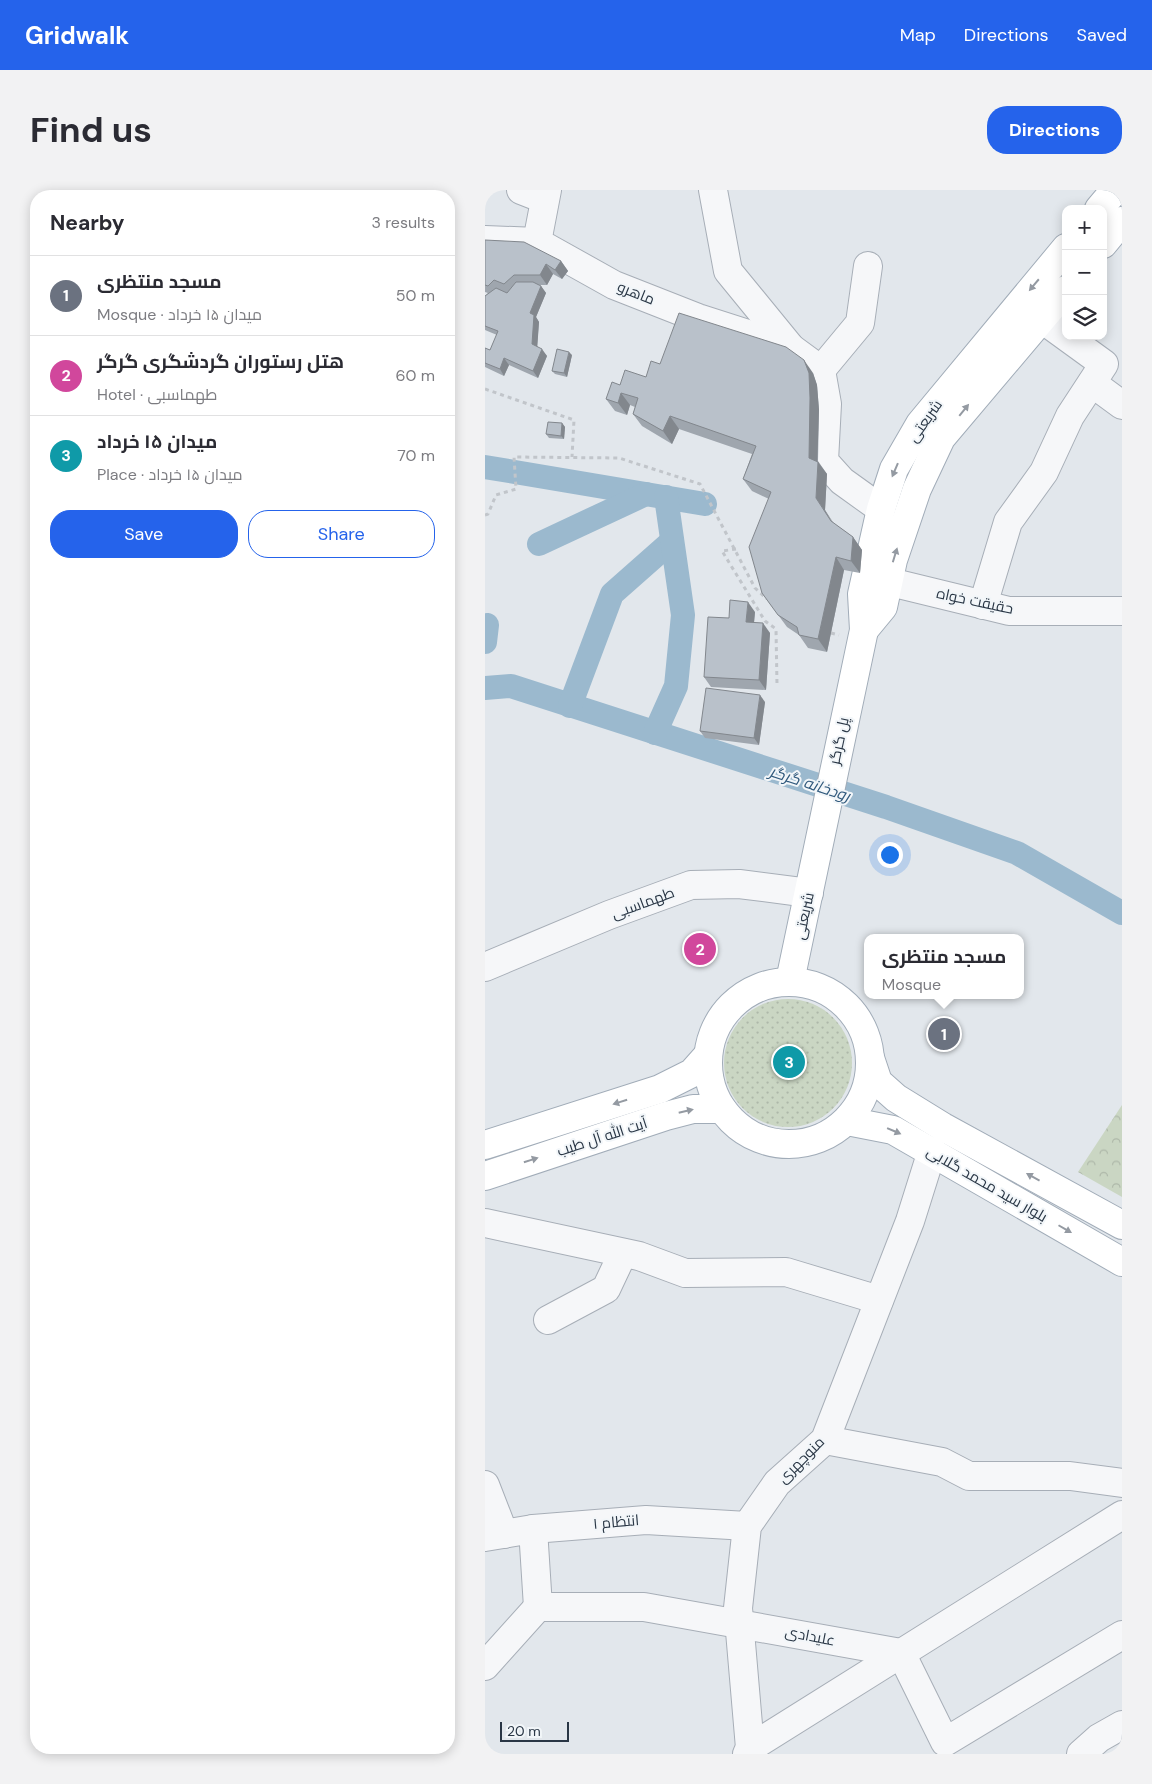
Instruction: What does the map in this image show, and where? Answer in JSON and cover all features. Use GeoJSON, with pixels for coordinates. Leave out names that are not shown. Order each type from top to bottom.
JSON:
{"type":"FeatureCollection","features":[{"type":"Feature","properties":{"kind":"main road"},"geometry":{"type":"LineString","coordinates":[[1102,205],[1115,190]]}},
{"type":"Feature","properties":{"kind":"main road"},"geometry":{"type":"LineString","coordinates":[[1107,239],[1122,222]]}},
{"type":"Feature","properties":{"kind":"main road","name":"شریعتی"},"geometry":{"type":"LineString","coordinates":[[856,661],[863,630],[862,594],[881,509],[894,469],[920,424],[1064,250]]}},
{"type":"Feature","properties":{"kind":"main road","name":"شریعتی"},"geometry":{"type":"LineString","coordinates":[[863,630],[883,607],[890,582],[893,560],[917,489],[941,438],[1062,295]]}},
{"type":"Feature","properties":{"kind":"main road","name":"پل گرگر"},"geometry":{"type":"LineString","coordinates":[[816,850],[856,661]]}},
{"type":"Feature","properties":{"kind":"main road","name":"شریعتی"},"geometry":{"type":"LineString","coordinates":[[790,981],[809,893],[816,850]]}},
{"type":"Feature","properties":{"kind":"main road"},"geometry":{"type":"LineString","coordinates":[[790,981],[814,985],[836,996],[853,1013],[865,1034],[870,1058],[868,1081],[860,1102],[847,1120],[829,1134],[808,1143],[786,1145],[761,1140],[739,1127],[721,1109],[710,1083],[708,1056],[714,1032],[726,1011],[744,995],[766,984],[790,981]]}},
{"type":"Feature","properties":{"kind":"main road","name":"آیت الله آل طیب"},"geometry":{"type":"LineString","coordinates":[[485,1145],[660,1089],[692,1073],[708,1056]]}},
{"type":"Feature","properties":{"kind":"main road","name":"بلوار سید محمد گلابی"},"geometry":{"type":"LineString","coordinates":[[870,1058],[878,1082],[896,1098],[943,1127],[1122,1225]]}},
{"type":"Feature","properties":{"kind":"main road","name":"آیت الله آل طیب"},"geometry":{"type":"LineString","coordinates":[[485,1176],[666,1116],[693,1109],[721,1109]]}},
{"type":"Feature","properties":{"kind":"main road","name":"بلوار سید محمد گلابی"},"geometry":{"type":"LineString","coordinates":[[847,1120],[893,1130],[1122,1262]]}},
{"type":"Feature","properties":{"kind":"street"},"geometry":{"type":"LineString","coordinates":[[713,190],[728,271],[791,348],[821,370],[827,404],[824,461],[843,481],[881,509]]}},
{"type":"Feature","properties":{"kind":"street"},"geometry":{"type":"LineString","coordinates":[[537,242],[538,193]]}},
{"type":"Feature","properties":{"kind":"street","name":"ماهرو"},"geometry":{"type":"LineString","coordinates":[[485,240],[537,242],[614,285],[697,318],[791,348]]}},
{"type":"Feature","properties":{"kind":"street"},"geometry":{"type":"LineString","coordinates":[[821,370],[860,323],[868,266]]}},
{"type":"Feature","properties":{"kind":"street"},"geometry":{"type":"LineString","coordinates":[[983,605],[1008,522],[1044,472],[1070,416],[1104,364],[1041,319]]}},
{"type":"Feature","properties":{"kind":"street"},"geometry":{"type":"LineString","coordinates":[[1091,383],[1122,406]]}},
{"type":"Feature","properties":{"kind":"street","name":"حقیقت خواه"},"geometry":{"type":"LineString","coordinates":[[890,582],[1009,611],[1122,611]]}},
{"type":"Feature","properties":{"kind":"street","name":"طهماسبی"},"geometry":{"type":"LineString","coordinates":[[485,967],[609,915],[691,885],[739,884],[809,893]]}},
{"type":"Feature","properties":{"kind":"street","name":"منوچهری"},"geometry":{"type":"LineString","coordinates":[[748,1751],[738,1608],[747,1526],[777,1483],[825,1440],[910,1222],[931,1151]]}},
{"type":"Feature","properties":{"kind":"street"},"geometry":{"type":"LineString","coordinates":[[485,1223],[639,1256],[685,1273],[785,1272],[879,1300]]}},
{"type":"Feature","properties":{"kind":"street"},"geometry":{"type":"LineString","coordinates":[[548,1320],[606,1289],[623,1253]]}},
{"type":"Feature","properties":{"kind":"street"},"geometry":{"type":"LineString","coordinates":[[825,1440],[942,1462],[969,1476],[1070,1476],[1122,1483]]}},
{"type":"Feature","properties":{"kind":"street"},"geometry":{"type":"LineString","coordinates":[[485,1485],[494,1536]]}},
{"type":"Feature","properties":{"kind":"street"},"geometry":{"type":"LineString","coordinates":[[748,1751],[1122,1515]]}},
{"type":"Feature","properties":{"kind":"street","name":"انتظام ۱"},"geometry":{"type":"LineString","coordinates":[[494,1536],[533,1529],[646,1520],[747,1526]]}},
{"type":"Feature","properties":{"kind":"street"},"geometry":{"type":"LineString","coordinates":[[485,1666],[537,1607],[533,1529]]}},
{"type":"Feature","properties":{"kind":"street","name":"علیدادی"},"geometry":{"type":"LineString","coordinates":[[537,1607],[644,1607],[740,1622],[901,1653]]}},
{"type":"Feature","properties":{"kind":"street"},"geometry":{"type":"LineString","coordinates":[[901,1653],[941,1748],[1122,1635]]}},
{"type":"Feature","properties":{"kind":"street"},"geometry":{"type":"LineString","coordinates":[[1081,1754],[1099,1738],[1122,1725]]}},
{"type":"Feature","properties":{"kind":"path"},"geometry":{"type":"LineString","coordinates":[[485,389],[574,420],[572,457]]}},
{"type":"Feature","properties":{"kind":"path"},"geometry":{"type":"LineString","coordinates":[[485,515],[488,514],[496,494],[516,490],[514,457],[619,458],[700,484],[755,588],[770,602]]}},
{"type":"Feature","properties":{"kind":"path"},"geometry":{"type":"LineString","coordinates":[[736,549],[722,551],[765,621],[776,629],[777,685]]}},
{"type":"Feature","properties":{"kind":"green space"},"geometry":{"type":"Polygon","coordinates":[[[788,999],[812,1004],[833,1018],[847,1039],[852,1063],[847,1087],[833,1108],[812,1122],[788,1127],[764,1122],[743,1108],[729,1087],[724,1063],[729,1039],[743,1018],[764,1004],[788,999]]]}},
{"type":"Feature","properties":{"kind":"green space"},"geometry":{"type":"Polygon","coordinates":[[[1122,1105],[1122,1197],[1078,1172],[1122,1105]]]}},
{"type":"Feature","properties":{"kind":"building"},"geometry":{"type":"Polygon","coordinates":[[[485,240],[524,242],[561,261],[555,270],[546,264],[540,275],[514,275],[504,284],[494,280],[488,286],[485,285],[485,240]]]}},
{"type":"Feature","properties":{"kind":"building"},"geometry":{"type":"Polygon","coordinates":[[[516,282],[533,282],[541,286],[530,313],[534,315],[532,344],[542,349],[533,371],[504,358],[500,369],[485,363],[485,348],[490,350],[498,331],[485,326],[485,296],[496,288],[507,293],[516,282]]]}},
{"type":"Feature","properties":{"kind":"building"},"geometry":{"type":"Polygon","coordinates":[[[679,313],[786,347],[804,360],[809,373],[809,458],[818,462],[816,498],[831,521],[853,537],[851,561],[836,557],[818,639],[799,635],[797,627],[778,615],[762,593],[749,547],[771,492],[743,479],[756,446],[670,416],[663,431],[633,414],[638,398],[621,393],[618,403],[606,399],[612,382],[620,385],[625,370],[646,377],[651,361],[660,364],[679,313]]]}},
{"type":"Feature","properties":{"kind":"building"},"geometry":{"type":"Polygon","coordinates":[[[557,349],[569,352],[564,373],[552,371],[557,349]]]}},
{"type":"Feature","properties":{"kind":"building"},"geometry":{"type":"Polygon","coordinates":[[[548,422],[562,423],[561,436],[546,434],[548,422]]]}},
{"type":"Feature","properties":{"kind":"building"},"geometry":{"type":"Polygon","coordinates":[[[730,600],[748,602],[746,622],[763,623],[759,680],[704,677],[708,617],[729,618],[730,600]]]}},
{"type":"Feature","properties":{"kind":"building"},"geometry":{"type":"Polygon","coordinates":[[[706,688],[760,695],[754,738],[700,731],[706,688]]]}},
{"type":"Feature","properties":{"kind":"waterway"},"geometry":{"type":"LineString","coordinates":[[485,467],[705,504]]}},
{"type":"Feature","properties":{"kind":"waterway"},"geometry":{"type":"LineString","coordinates":[[539,544],[646,494]]}},
{"type":"Feature","properties":{"kind":"waterway"},"geometry":{"type":"LineString","coordinates":[[655,733],[676,686],[683,615],[666,497]]}},
{"type":"Feature","properties":{"kind":"waterway"},"geometry":{"type":"LineString","coordinates":[[570,706],[612,594],[672,541]]}},
{"type":"Feature","properties":{"kind":"waterway"},"geometry":{"type":"LineString","coordinates":[[485,642],[487,625]]}},
{"type":"Feature","properties":{"kind":"waterway","name":"رودخانه گرگر"},"geometry":{"type":"LineString","coordinates":[[485,688],[511,686],[886,807],[1017,853],[1122,913]]}},
{"type":"Feature","properties":{"kind":"place","name":"هتل رستوران گردشگری گرگر"},"geometry":{"type":"Point","coordinates":[700,949]}},
{"type":"Feature","properties":{"kind":"place","name":"مسجد منتظری"},"geometry":{"type":"Point","coordinates":[944,1034]}},
{"type":"Feature","properties":{"kind":"place","name":"میدان ۱۵ خرداد"},"geometry":{"type":"Point","coordinates":[789,1062]}}]}
